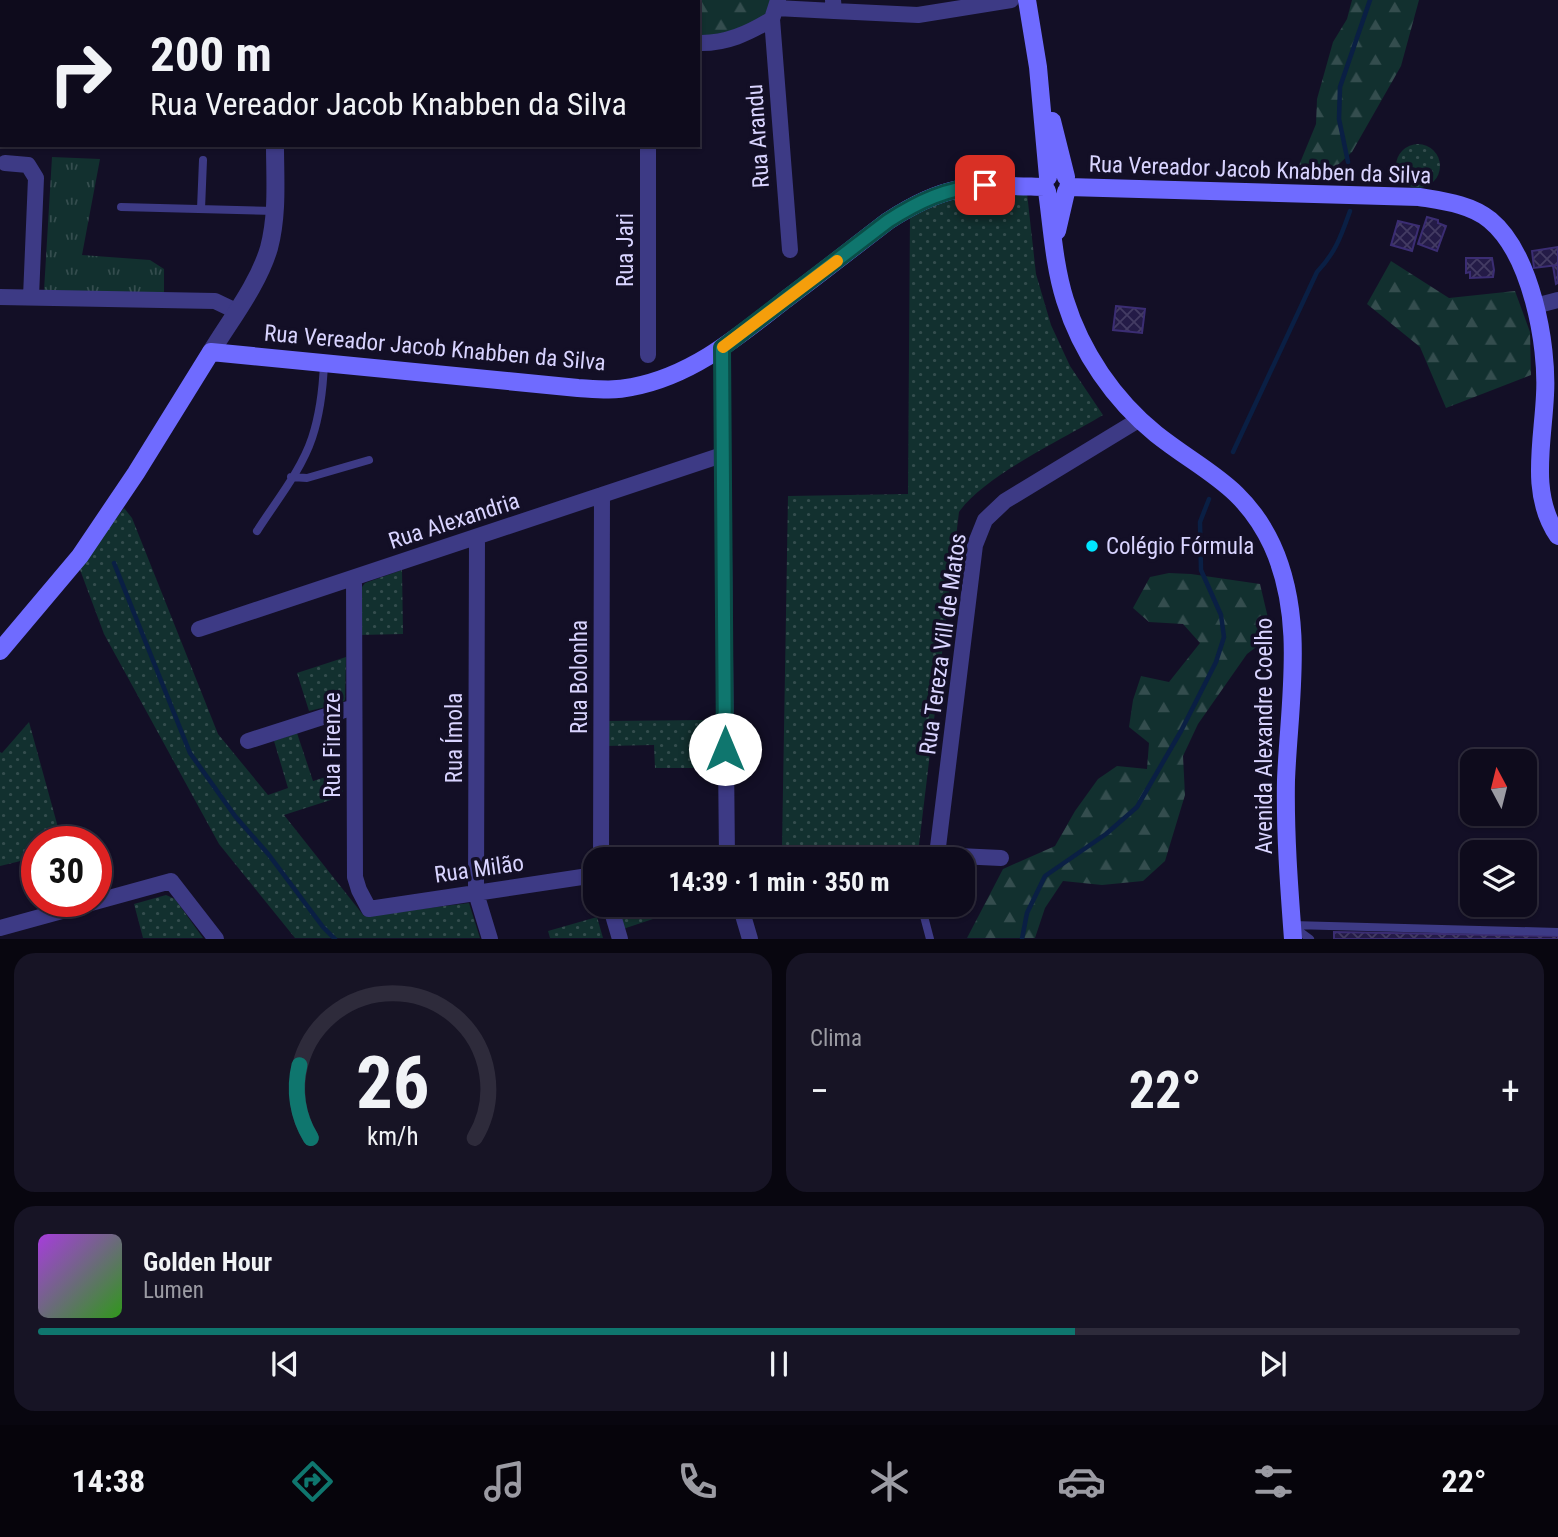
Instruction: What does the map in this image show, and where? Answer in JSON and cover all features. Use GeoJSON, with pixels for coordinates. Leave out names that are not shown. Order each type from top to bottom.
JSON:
{"type":"FeatureCollection","features":[{"type":"Feature","properties":{"kind":"main road","name":"Avenida Alexandre Coelho"},"geometry":{"type":"LineString","coordinates":[[1027,0],[1057,185],[1054,241],[1065,299],[1076,331],[1102,376],[1140,419],[1239,495],[1271,543],[1282,569],[1293,642],[1286,804],[1292,932]]}},
{"type":"Feature","properties":{"kind":"main road","name":"Rua Vereador Jacob Knabben da Silva"},"geometry":{"type":"LineString","coordinates":[[211,352],[611,390],[656,381],[687,368],[722,348],[888,221],[913,205],[959,187],[1057,185],[1419,197],[1465,206],[1488,218],[1504,233],[1522,270],[1535,306],[1542,337],[1545,374],[1540,485],[1548,522],[1558,536]]}},
{"type":"Feature","properties":{"kind":"main road"},"geometry":{"type":"LineString","coordinates":[[1,648],[80,556],[136,473],[211,352]]}},
{"type":"Feature","properties":{"kind":"street"},"geometry":{"type":"LineString","coordinates":[[700,43],[739,37],[775,9],[834,6],[918,15],[1011,0]]}},
{"type":"Feature","properties":{"kind":"street","name":"Rua Arandu"},"geometry":{"type":"LineString","coordinates":[[775,9],[790,250]]}},
{"type":"Feature","properties":{"kind":"street"},"geometry":{"type":"LineString","coordinates":[[211,352],[262,265],[269,247],[275,211],[275,147]]}},
{"type":"Feature","properties":{"kind":"street","name":"Rua Jari"},"geometry":{"type":"LineString","coordinates":[[648,147],[648,355]]}},
{"type":"Feature","properties":{"kind":"street"},"geometry":{"type":"LineString","coordinates":[[5,163],[28,165],[36,178],[31,298]]}},
{"type":"Feature","properties":{"kind":"street"},"geometry":{"type":"LineString","coordinates":[[0,297],[215,301],[236,311]]}},
{"type":"Feature","properties":{"kind":"street"},"geometry":{"type":"LineString","coordinates":[[1535,306],[1558,300]]}},
{"type":"Feature","properties":{"kind":"street"},"geometry":{"type":"LineString","coordinates":[[722,348],[726,847]]}},
{"type":"Feature","properties":{"kind":"street","name":"Rua Tereza Vill de Matos"},"geometry":{"type":"LineString","coordinates":[[1001,858],[937,855],[975,545],[985,520],[1004,501],[1140,419]]}},
{"type":"Feature","properties":{"kind":"street","name":"Rua Alexandria"},"geometry":{"type":"LineString","coordinates":[[199,629],[722,455]]}},
{"type":"Feature","properties":{"kind":"street","name":"Rua Bolonha"},"geometry":{"type":"LineString","coordinates":[[601,847],[602,495]]}},
{"type":"Feature","properties":{"kind":"street","name":"Rua Ímola"},"geometry":{"type":"LineString","coordinates":[[477,537],[476,893],[490,939]]}},
{"type":"Feature","properties":{"kind":"street","name":"Rua Firenze"},"geometry":{"type":"LineString","coordinates":[[354,578],[355,877],[369,908]]}},
{"type":"Feature","properties":{"kind":"street"},"geometry":{"type":"LineString","coordinates":[[248,741],[354,707]]}},
{"type":"Feature","properties":{"kind":"street","name":"Rua Milão"},"geometry":{"type":"LineString","coordinates":[[369,908],[583,877]]}},
{"type":"Feature","properties":{"kind":"street"},"geometry":{"type":"LineString","coordinates":[[0,928],[171,881],[216,939]]}},
{"type":"Feature","properties":{"kind":"street"},"geometry":{"type":"LineString","coordinates":[[614,917],[620,939]]}},
{"type":"Feature","properties":{"kind":"street"},"geometry":{"type":"LineString","coordinates":[[744,917],[750,939]]}},
{"type":"Feature","properties":{"kind":"lane"},"geometry":{"type":"LineString","coordinates":[[201,209],[203,160]]}},
{"type":"Feature","properties":{"kind":"lane"},"geometry":{"type":"LineString","coordinates":[[121,207],[275,211]]}},
{"type":"Feature","properties":{"kind":"lane"},"geometry":{"type":"LineString","coordinates":[[257,531],[300,465],[312,438],[322,396],[324,363]]}},
{"type":"Feature","properties":{"kind":"lane"},"geometry":{"type":"LineString","coordinates":[[291,477],[307,478],[369,460]]}},
{"type":"Feature","properties":{"kind":"lane"},"geometry":{"type":"LineString","coordinates":[[924,917],[930,939]]}},
{"type":"Feature","properties":{"kind":"lane"},"geometry":{"type":"LineString","coordinates":[[1292,932],[1558,932]]}},
{"type":"Feature","properties":{"kind":"lane"},"geometry":{"type":"LineString","coordinates":[[1292,932],[1310,939]]}},
{"type":"Feature","properties":{"kind":"green space"},"geometry":{"type":"Polygon","coordinates":[[[700,0],[772,0],[768,16],[746,29],[700,38],[700,0]]]}},
{"type":"Feature","properties":{"kind":"green space"},"geometry":{"type":"Polygon","coordinates":[[[1352,0],[1419,0],[1401,66],[1352,152],[1328,174],[1295,175],[1316,124],[1317,99],[1333,42],[1347,19],[1352,0]]]}},
{"type":"Feature","properties":{"kind":"green space"},"geometry":{"type":"Polygon","coordinates":[[[1418,144],[1433,151],[1440,166],[1433,181],[1418,188],[1403,181],[1396,166],[1403,151],[1418,144]]]}},
{"type":"Feature","properties":{"kind":"green space"},"geometry":{"type":"Polygon","coordinates":[[[52,157],[100,159],[82,255],[150,260],[164,269],[164,294],[44,291],[52,157]]]}},
{"type":"Feature","properties":{"kind":"green space"},"geometry":{"type":"Polygon","coordinates":[[[960,192],[1027,193],[1036,274],[1051,325],[1070,366],[1103,415],[1005,472],[971,498],[959,512],[919,847],[782,847],[788,496],[908,494],[910,213],[960,192]]]}},
{"type":"Feature","properties":{"kind":"green space"},"geometry":{"type":"Polygon","coordinates":[[[1391,261],[1449,298],[1515,291],[1530,332],[1531,375],[1446,408],[1420,347],[1367,304],[1391,261]]]}},
{"type":"Feature","properties":{"kind":"green space"},"geometry":{"type":"Polygon","coordinates":[[[124,508],[132,518],[218,734],[268,795],[288,788],[274,741],[297,733],[313,781],[342,772],[343,796],[284,815],[364,916],[469,903],[480,938],[295,938],[219,844],[104,634],[79,567],[124,508]]]}},
{"type":"Feature","properties":{"kind":"green space"},"geometry":{"type":"Polygon","coordinates":[[[402,570],[403,634],[360,635],[362,587],[365,583],[402,570]]]}},
{"type":"Feature","properties":{"kind":"green space"},"geometry":{"type":"Polygon","coordinates":[[[1169,573],[1260,584],[1272,635],[1247,654],[1198,724],[1183,756],[1185,795],[1165,861],[1143,881],[1102,885],[1063,881],[1045,908],[1035,938],[967,938],[1003,869],[1055,846],[1098,779],[1117,766],[1147,769],[1149,743],[1129,727],[1133,700],[1141,676],[1169,682],[1200,643],[1183,624],[1149,622],[1133,608],[1150,577],[1169,573]]]}},
{"type":"Feature","properties":{"kind":"green space"},"geometry":{"type":"Polygon","coordinates":[[[346,657],[345,700],[309,711],[297,673],[346,657]]]}},
{"type":"Feature","properties":{"kind":"green space"},"geometry":{"type":"Polygon","coordinates":[[[706,720],[707,768],[655,768],[654,745],[605,746],[605,721],[706,720]]]}},
{"type":"Feature","properties":{"kind":"green space"},"geometry":{"type":"Polygon","coordinates":[[[29,722],[58,826],[21,826],[21,861],[0,866],[0,752],[2,753],[29,722]]]}},
{"type":"Feature","properties":{"kind":"green space"},"geometry":{"type":"Polygon","coordinates":[[[166,895],[175,899],[203,938],[143,938],[134,904],[166,895]]]}},
{"type":"Feature","properties":{"kind":"green space"},"geometry":{"type":"Polygon","coordinates":[[[597,917],[603,938],[550,938],[548,931],[597,917]]]}},
{"type":"Feature","properties":{"kind":"green space"},"geometry":{"type":"Polygon","coordinates":[[[617,917],[659,917],[620,930],[617,917]]]}},
{"type":"Feature","properties":{"kind":"building"},"geometry":{"type":"Polygon","coordinates":[[[1427,217],[1446,226],[1437,251],[1418,244],[1427,217]]]}},
{"type":"Feature","properties":{"kind":"building"},"geometry":{"type":"Polygon","coordinates":[[[1398,221],[1419,226],[1412,251],[1391,245],[1398,221]]]}},
{"type":"Feature","properties":{"kind":"building"},"geometry":{"type":"Polygon","coordinates":[[[1558,247],[1558,265],[1534,268],[1532,251],[1558,247]]]}},
{"type":"Feature","properties":{"kind":"building"},"geometry":{"type":"Polygon","coordinates":[[[1466,258],[1492,258],[1493,277],[1470,278],[1470,272],[1466,273],[1466,258]]]}},
{"type":"Feature","properties":{"kind":"building"},"geometry":{"type":"Polygon","coordinates":[[[1558,265],[1558,283],[1556,284],[1553,266],[1558,265]]]}},
{"type":"Feature","properties":{"kind":"building"},"geometry":{"type":"Polygon","coordinates":[[[1116,306],[1145,309],[1142,333],[1113,330],[1116,306]]]}},
{"type":"Feature","properties":{"kind":"building"},"geometry":{"type":"Polygon","coordinates":[[[1334,932],[1558,936],[1558,939],[1334,939],[1334,932]]]}},
{"type":"Feature","properties":{"kind":"waterway"},"geometry":{"type":"LineString","coordinates":[[1348,162],[1339,119],[1340,87],[1370,0]]}},
{"type":"Feature","properties":{"kind":"waterway"},"geometry":{"type":"LineString","coordinates":[[1233,452],[1317,272],[1333,251],[1350,211]]}},
{"type":"Feature","properties":{"kind":"waterway"},"geometry":{"type":"LineString","coordinates":[[1022,939],[1027,913],[1045,876],[1106,834],[1137,807],[1181,731],[1216,662],[1224,637],[1221,615],[1201,570],[1200,522],[1209,499]]}},
{"type":"Feature","properties":{"kind":"waterway"},"geometry":{"type":"LineString","coordinates":[[114,563],[190,753],[235,816],[335,939]]}},
{"type":"Feature","properties":{"kind":"slow traffic"},"geometry":{"type":"LineString","coordinates":[[723,347],[837,261]]}},
{"type":"Feature","properties":{"kind":"place","name":"Colégio Fórmula"},"geometry":{"type":"Point","coordinates":[1092,546]}},
{"type":"Feature","properties":{"kind":"route"},"geometry":{"type":"LineString","coordinates":[[725,749],[722,348],[888,221],[913,205],[959,187],[985,185]]}}]}
